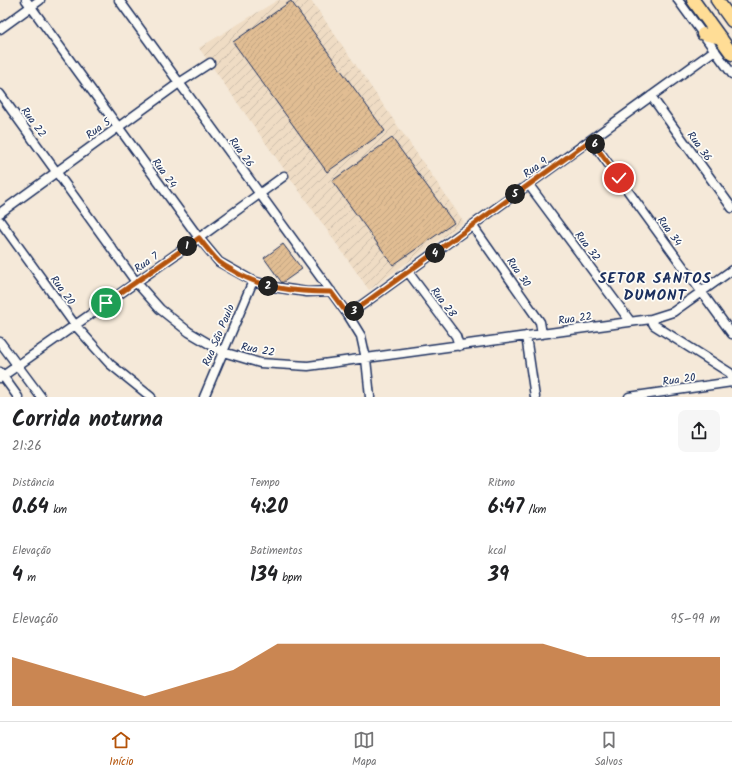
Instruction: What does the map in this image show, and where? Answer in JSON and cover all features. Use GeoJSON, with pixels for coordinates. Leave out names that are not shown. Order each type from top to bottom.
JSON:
{"type":"FeatureCollection","features":[{"type":"Feature","properties":{"kind":"highway"},"geometry":{"type":"LineString","coordinates":[[693,0],[732,54]]}},
{"type":"Feature","properties":{"kind":"highway"},"geometry":{"type":"LineString","coordinates":[[717,0],[732,21]]}},
{"type":"Feature","properties":{"kind":"highway"},"geometry":{"type":"LineString","coordinates":[[703,34],[721,38]]}},
{"type":"Feature","properties":{"kind":"street"},"geometry":{"type":"LineString","coordinates":[[0,29],[28,3],[40,0]]}},
{"type":"Feature","properties":{"kind":"street","name":"Rua 26"},"geometry":{"type":"LineString","coordinates":[[119,0],[348,315],[361,336],[366,359],[370,397]]}},
{"type":"Feature","properties":{"kind":"street"},"geometry":{"type":"LineString","coordinates":[[678,0],[732,74]]}},
{"type":"Feature","properties":{"kind":"street","name":"Rua 24"},"geometry":{"type":"LineString","coordinates":[[28,3],[199,238],[219,262],[238,274],[253,281],[273,287],[306,292],[331,292]]}},
{"type":"Feature","properties":{"kind":"street","name":"Rua 9"},"geometry":{"type":"LineString","coordinates":[[348,315],[715,50]]}},
{"type":"Feature","properties":{"kind":"street","name":"Rua 5"},"geometry":{"type":"LineString","coordinates":[[0,213],[210,63]]}},
{"type":"Feature","properties":{"kind":"street","name":"Rua 22"},"geometry":{"type":"LineString","coordinates":[[0,94],[136,282],[160,309],[189,332],[223,352],[260,363],[308,366],[651,319],[673,312],[702,293],[732,270]]}},
{"type":"Feature","properties":{"kind":"street","name":"Rua 36"},"geometry":{"type":"LineString","coordinates":[[651,96],[732,208]]}},
{"type":"Feature","properties":{"kind":"street","name":"Rua 34"},"geometry":{"type":"LineString","coordinates":[[591,140],[732,334]]}},
{"type":"Feature","properties":{"kind":"street","name":"Rua 7"},"geometry":{"type":"LineString","coordinates":[[1,375],[199,238],[284,176]]}},
{"type":"Feature","properties":{"kind":"street","name":"Rua 32"},"geometry":{"type":"LineString","coordinates":[[529,184],[630,321]]}},
{"type":"Feature","properties":{"kind":"street","name":"Rua 20"},"geometry":{"type":"LineString","coordinates":[[0,221],[75,325],[110,364],[151,397]]}},
{"type":"Feature","properties":{"kind":"street","name":"Rua 30"},"geometry":{"type":"LineString","coordinates":[[472,226],[540,322],[542,334]]}},
{"type":"Feature","properties":{"kind":"street","name":"Rua 28"},"geometry":{"type":"LineString","coordinates":[[408,272],[456,336],[459,346]]}},
{"type":"Feature","properties":{"kind":"street","name":"Rua São Paulo"},"geometry":{"type":"LineString","coordinates":[[204,397],[253,281]]}},
{"type":"Feature","properties":{"kind":"street"},"geometry":{"type":"LineString","coordinates":[[651,319],[654,325],[730,374],[732,379]]}},
{"type":"Feature","properties":{"kind":"street"},"geometry":{"type":"LineString","coordinates":[[526,336],[535,397]]}},
{"type":"Feature","properties":{"kind":"street"},"geometry":{"type":"LineString","coordinates":[[0,342],[41,397]]}},
{"type":"Feature","properties":{"kind":"street"},"geometry":{"type":"LineString","coordinates":[[1,375],[18,397]]}},
{"type":"Feature","properties":{"kind":"street","name":"Rua 20"},"geometry":{"type":"LineString","coordinates":[[629,397],[732,382]]}},
{"type":"Feature","properties":{"kind":"shaded area"},"geometry":{"type":"Polygon","coordinates":[[[278,0],[311,0],[464,222],[369,290],[199,48],[278,0]]]}},
{"type":"Feature","properties":{"kind":"building"},"geometry":{"type":"Polygon","coordinates":[[[291,1],[385,131],[327,172],[233,42],[291,1]]]}},
{"type":"Feature","properties":{"kind":"building"},"geometry":{"type":"Polygon","coordinates":[[[392,138],[454,223],[393,265],[332,181],[392,138]]]}},
{"type":"Feature","properties":{"kind":"building"},"geometry":{"type":"Polygon","coordinates":[[[283,244],[302,269],[282,283],[264,258],[283,244]]]}},
{"type":"Feature","properties":{"kind":"district","name":"SETOR SANTOS DUMONT"},"geometry":{"type":"Point","coordinates":[655,286]}},
{"type":"Feature","properties":{"kind":"route"},"geometry":{"type":"LineString","coordinates":[[106,303],[199,238],[219,262],[238,274],[253,281],[273,287],[306,292],[331,292],[348,315],[591,140],[619,178]]}}]}
